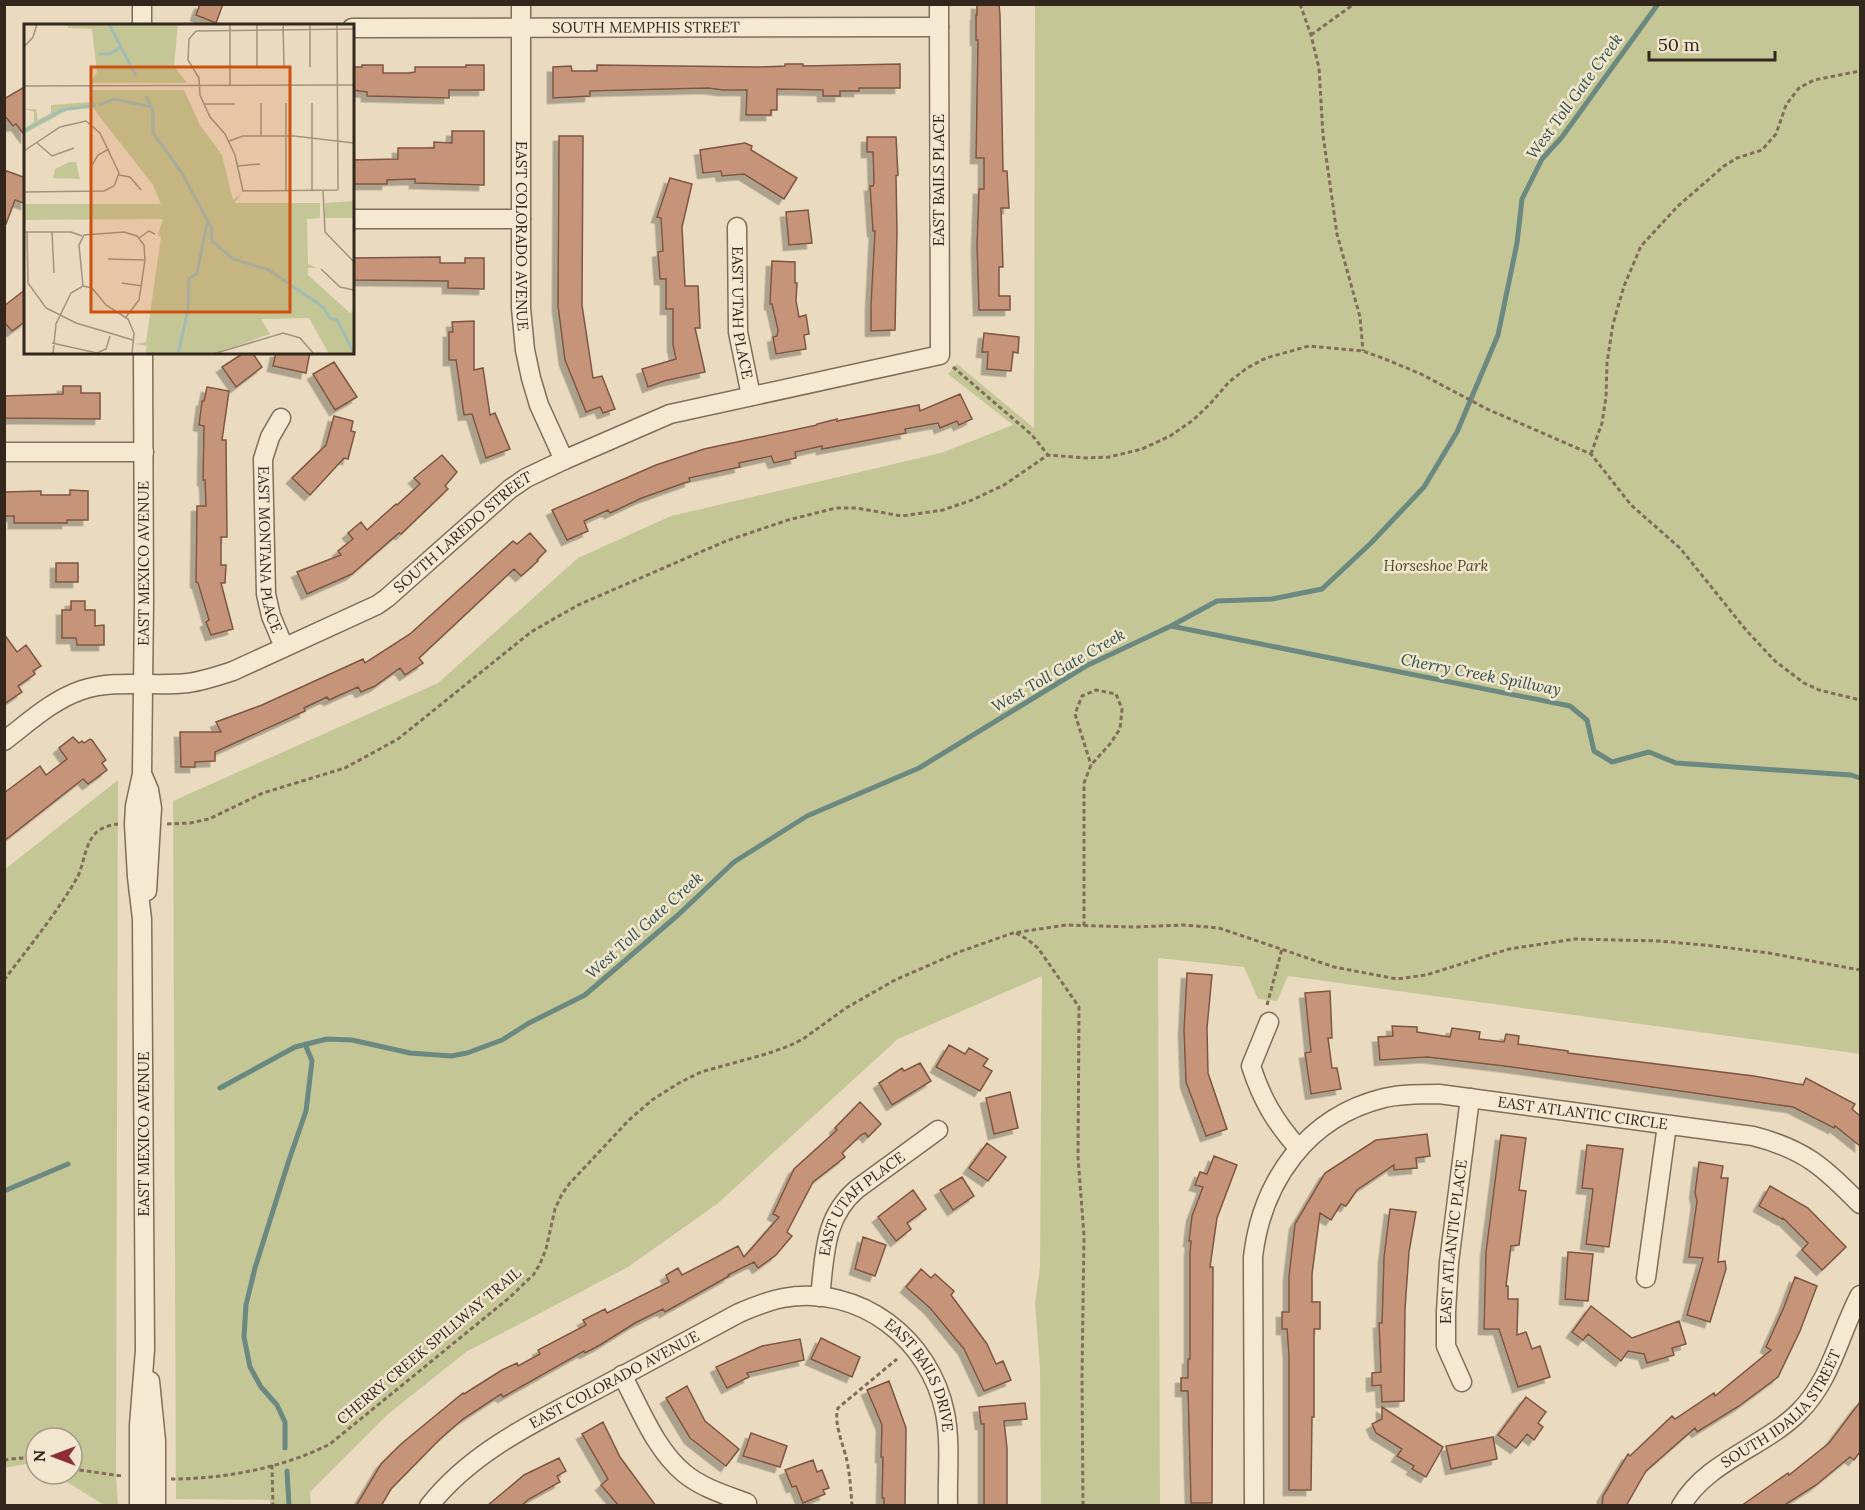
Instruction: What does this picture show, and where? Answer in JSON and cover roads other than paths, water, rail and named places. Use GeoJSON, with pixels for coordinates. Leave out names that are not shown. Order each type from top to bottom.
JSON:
{"type":"FeatureCollection","features":[{"type":"Feature","properties":{"kind":"street"},"geometry":{"type":"LineString","coordinates":[[142,4],[142,24]]}},
{"type":"Feature","properties":{"kind":"street","name":"EAST COLORADO AVENUE"},"geometry":{"type":"LineString","coordinates":[[521,4],[521,308],[525,350],[539,405],[564,460]]}},
{"type":"Feature","properties":{"kind":"street","name":"EAST BAILS PLACE"},"geometry":{"type":"LineString","coordinates":[[939,4],[940,355]]}},
{"type":"Feature","properties":{"kind":"street","name":"SOUTH MEMPHIS STREET"},"geometry":{"type":"LineString","coordinates":[[354,28],[939,27]]}},
{"type":"Feature","properties":{"kind":"street"},"geometry":{"type":"LineString","coordinates":[[354,219],[521,219]]}},
{"type":"Feature","properties":{"kind":"street","name":"EAST UTAH PLACE"},"geometry":{"type":"LineString","coordinates":[[737,227],[738,332],[751,396]]}},
{"type":"Feature","properties":{"kind":"street","name":"EAST MEXICO AVENUE"},"geometry":{"type":"LineString","coordinates":[[139,1506],[139,1435],[145,1350],[142,919],[148,881],[152,808],[149,790],[142,774],[144,354]]}},
{"type":"Feature","properties":{"kind":"street","name":"SOUTH LAREDO STREET"},"geometry":{"type":"LineString","coordinates":[[4,741],[48,708],[81,690],[108,685],[186,683],[210,679],[377,605],[510,489],[526,478],[670,414],[940,355]]}},
{"type":"Feature","properties":{"kind":"street","name":"EAST MONTANA PLACE"},"geometry":{"type":"LineString","coordinates":[[281,418],[270,437],[263,459],[266,594],[271,616],[284,648]]}},
{"type":"Feature","properties":{"kind":"street"},"geometry":{"type":"LineString","coordinates":[[4,452],[144,452]]}},
{"type":"Feature","properties":{"kind":"street"},"geometry":{"type":"LineString","coordinates":[[1269,1022],[1251,1066],[1259,1091],[1272,1115],[1299,1149]]}},
{"type":"Feature","properties":{"kind":"street","name":"EAST ATLANTIC CIRCLE"},"geometry":{"type":"LineString","coordinates":[[1254,1506],[1254,1246],[1261,1215],[1271,1189],[1286,1164],[1314,1134],[1340,1116],[1384,1098],[1411,1094],[1439,1094],[1753,1136],[1794,1149],[1830,1172],[1860,1204]]}},
{"type":"Feature","properties":{"kind":"street","name":"EAST ATLANTIC PLACE"},"geometry":{"type":"LineString","coordinates":[[1462,1382],[1446,1346],[1446,1312],[1452,1232],[1470,1098]]}},
{"type":"Feature","properties":{"kind":"street"},"geometry":{"type":"LineString","coordinates":[[1646,1278],[1667,1125]]}},
{"type":"Feature","properties":{"kind":"street","name":"EAST UTAH PLACE"},"geometry":{"type":"LineString","coordinates":[[820,1297],[828,1232],[836,1213],[848,1197],[938,1130]]}},
{"type":"Feature","properties":{"kind":"street","name":"SOUTH IDALIA STREET"},"geometry":{"type":"LineString","coordinates":[[1682,1506],[1696,1486],[1710,1473],[1785,1424],[1811,1398],[1822,1383],[1834,1358],[1860,1295]]}},
{"type":"Feature","properties":{"kind":"street","name":"EAST COLORADO AVENUE"},"geometry":{"type":"LineString","coordinates":[[429,1506],[467,1468],[499,1444],[622,1375],[762,1303],[783,1298],[820,1297]]}},
{"type":"Feature","properties":{"kind":"street","name":"EAST BAILS DRIVE"},"geometry":{"type":"LineString","coordinates":[[820,1297],[849,1303],[870,1311],[889,1323],[906,1337],[928,1366],[938,1386],[946,1415],[948,1506]]}},
{"type":"Feature","properties":{"kind":"street","name":"EAST MEXICO AVENUE"},"geometry":{"type":"LineString","coordinates":[[145,1350],[155,1420],[156,1506]]}},
{"type":"Feature","properties":{"kind":"street"},"geometry":{"type":"LineString","coordinates":[[622,1375],[670,1460],[698,1483],[747,1503]]}},
{"type":"Feature","properties":{"kind":"waterway","name":"West Toll Gate Creek"},"geometry":{"type":"LineString","coordinates":[[220,1088],[295,1047],[327,1039],[352,1040],[410,1053],[451,1056],[467,1053],[502,1040],[529,1023],[585,995],[678,915],[734,862],[807,816],[919,768],[1086,666],[1171,626],[1217,601],[1272,599],[1322,589],[1371,543],[1424,487],[1457,432],[1498,335],[1517,243],[1522,199],[1542,159],[1562,137],[1658,4]]}},
{"type":"Feature","properties":{"kind":"waterway","name":"Cherry Creek Spillway"},"geometry":{"type":"LineString","coordinates":[[1171,626],[1570,706],[1587,720],[1594,751],[1612,762],[1649,752],[1676,763],[1851,775],[1860,778]]}},
{"type":"Feature","properties":{"kind":"waterway"},"geometry":{"type":"LineString","coordinates":[[285,1448],[285,1422],[277,1405],[261,1387],[250,1367],[244,1337],[246,1305],[255,1268],[306,1111],[312,1061],[305,1044]]}},
{"type":"Feature","properties":{"kind":"waterway","name":"West Toll Gate Creek"},"geometry":{"type":"LineString","coordinates":[[4,1191],[68,1164]]}},
{"type":"Feature","properties":{"kind":"waterway"},"geometry":{"type":"LineString","coordinates":[[287,1471],[289,1506]]}},
{"type":"Feature","properties":{"kind":"park label","name":"Horseshoe Park"},"geometry":{"type":"Point","coordinates":[1436,566]}}]}
